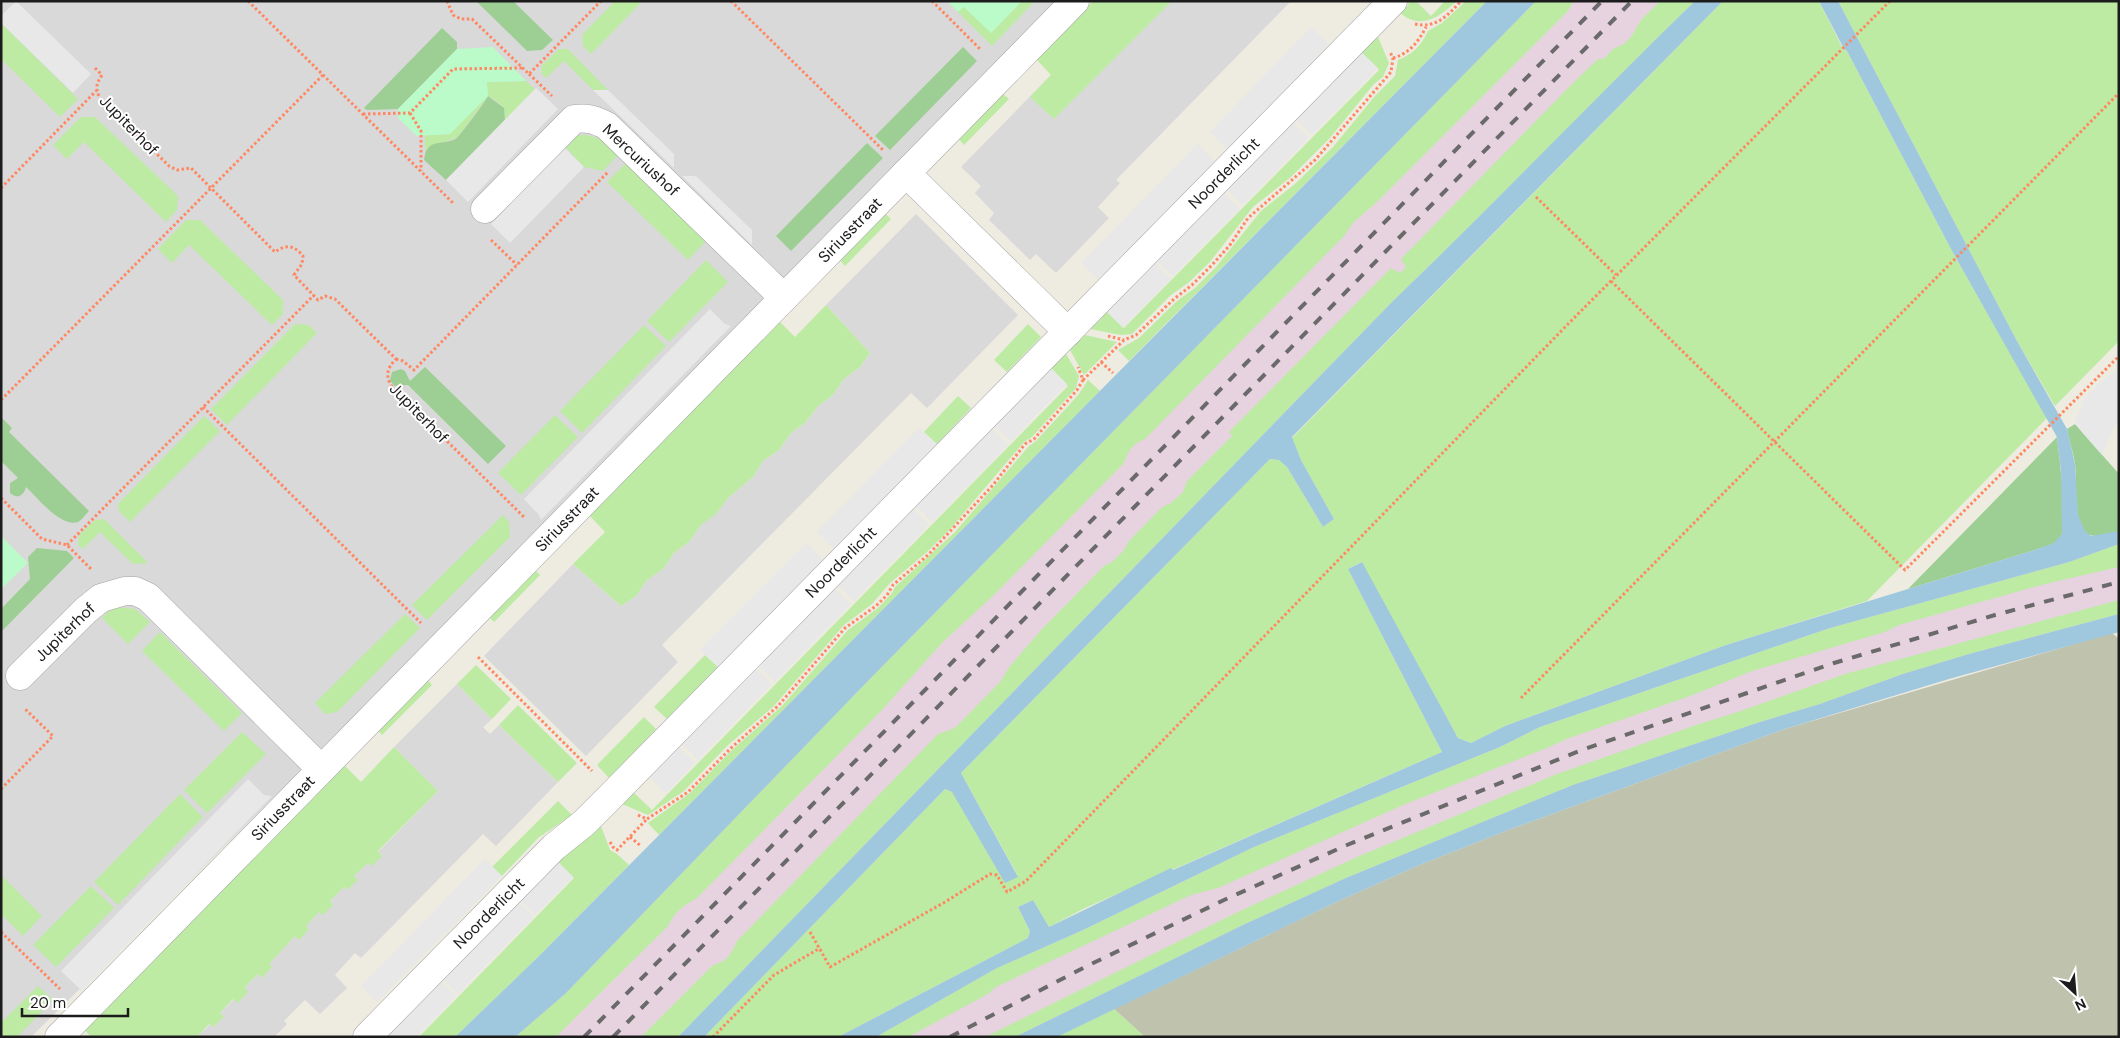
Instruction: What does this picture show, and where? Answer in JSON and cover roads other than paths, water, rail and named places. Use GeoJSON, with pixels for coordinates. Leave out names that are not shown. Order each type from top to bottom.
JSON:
{"type":"FeatureCollection","features":[{"type":"Feature","properties":{"kind":"street","name":"Siriusstraat"},"geometry":{"type":"LineString","coordinates":[[59,1037],[1075,1]]}},
{"type":"Feature","properties":{"kind":"street","name":"Noorderlicht"},"geometry":{"type":"LineString","coordinates":[[367,1037],[554,847],[584,823],[612,795],[1068,332],[1380,6]]}},
{"type":"Feature","properties":{"kind":"street","name":"Mercuriushof"},"geometry":{"type":"LineString","coordinates":[[479,216],[574,119],[584,117],[597,120],[607,126],[631,148],[784,298]]}},
{"type":"Feature","properties":{"kind":"street"},"geometry":{"type":"LineString","coordinates":[[906,173],[1068,332]]}},
{"type":"Feature","properties":{"kind":"street","name":"Jupiterhof"},"geometry":{"type":"LineString","coordinates":[[20,690],[86,610],[100,598],[125,591],[135,591],[148,598],[321,769]]}},
{"type":"Feature","properties":{"kind":"water"},"geometry":{"type":"Polygon","coordinates":[[[1487,1],[1536,1],[863,686],[565,994],[515,1037],[455,1037],[539,956],[1487,1]]]}},
{"type":"Feature","properties":{"kind":"water"},"geometry":{"type":"Polygon","coordinates":[[[1695,1],[1723,1],[1292,437],[1301,460],[1334,519],[1323,527],[1287,467],[1279,460],[1270,459],[961,773],[1018,877],[1005,883],[952,792],[945,789],[704,1037],[678,1037],[1393,301],[1695,1]]]}},
{"type":"Feature","properties":{"kind":"water"},"geometry":{"type":"Polygon","coordinates":[[[1819,1],[1838,1],[2017,341],[2067,429],[2075,464],[2078,515],[2085,531],[2091,536],[2119,531],[2119,544],[2069,562],[1830,628],[1540,727],[1500,747],[1254,847],[1081,931],[995,969],[876,1037],[838,1037],[1028,938],[1030,931],[1018,907],[1033,900],[1049,927],[1171,868],[1173,870],[1442,752],[1348,569],[1362,562],[1458,738],[1471,743],[1505,726],[1726,645],[2054,543],[2062,534],[2061,471],[2057,437],[1951,249],[1819,1]]]}},
{"type":"Feature","properties":{"kind":"water"},"geometry":{"type":"Polygon","coordinates":[[[2119,614],[2119,632],[1949,679],[1785,729],[1508,830],[1417,866],[1332,904],[1057,1037],[1015,1037],[1243,925],[1346,878],[1573,785],[1760,722],[1820,704],[1903,674],[1969,654],[2119,614]]]}},
{"type":"Feature","properties":{"kind":"railway"},"geometry":{"type":"LineString","coordinates":[[584,1037],[1602,1]]}},
{"type":"Feature","properties":{"kind":"railway"},"geometry":{"type":"LineString","coordinates":[[613,1037],[1632,1]]}},
{"type":"Feature","properties":{"kind":"railway"},"geometry":{"type":"LineString","coordinates":[[950,1037],[1087,966],[1224,900],[1347,845],[1579,751],[1834,663],[1995,615],[2119,582]]}}]}
